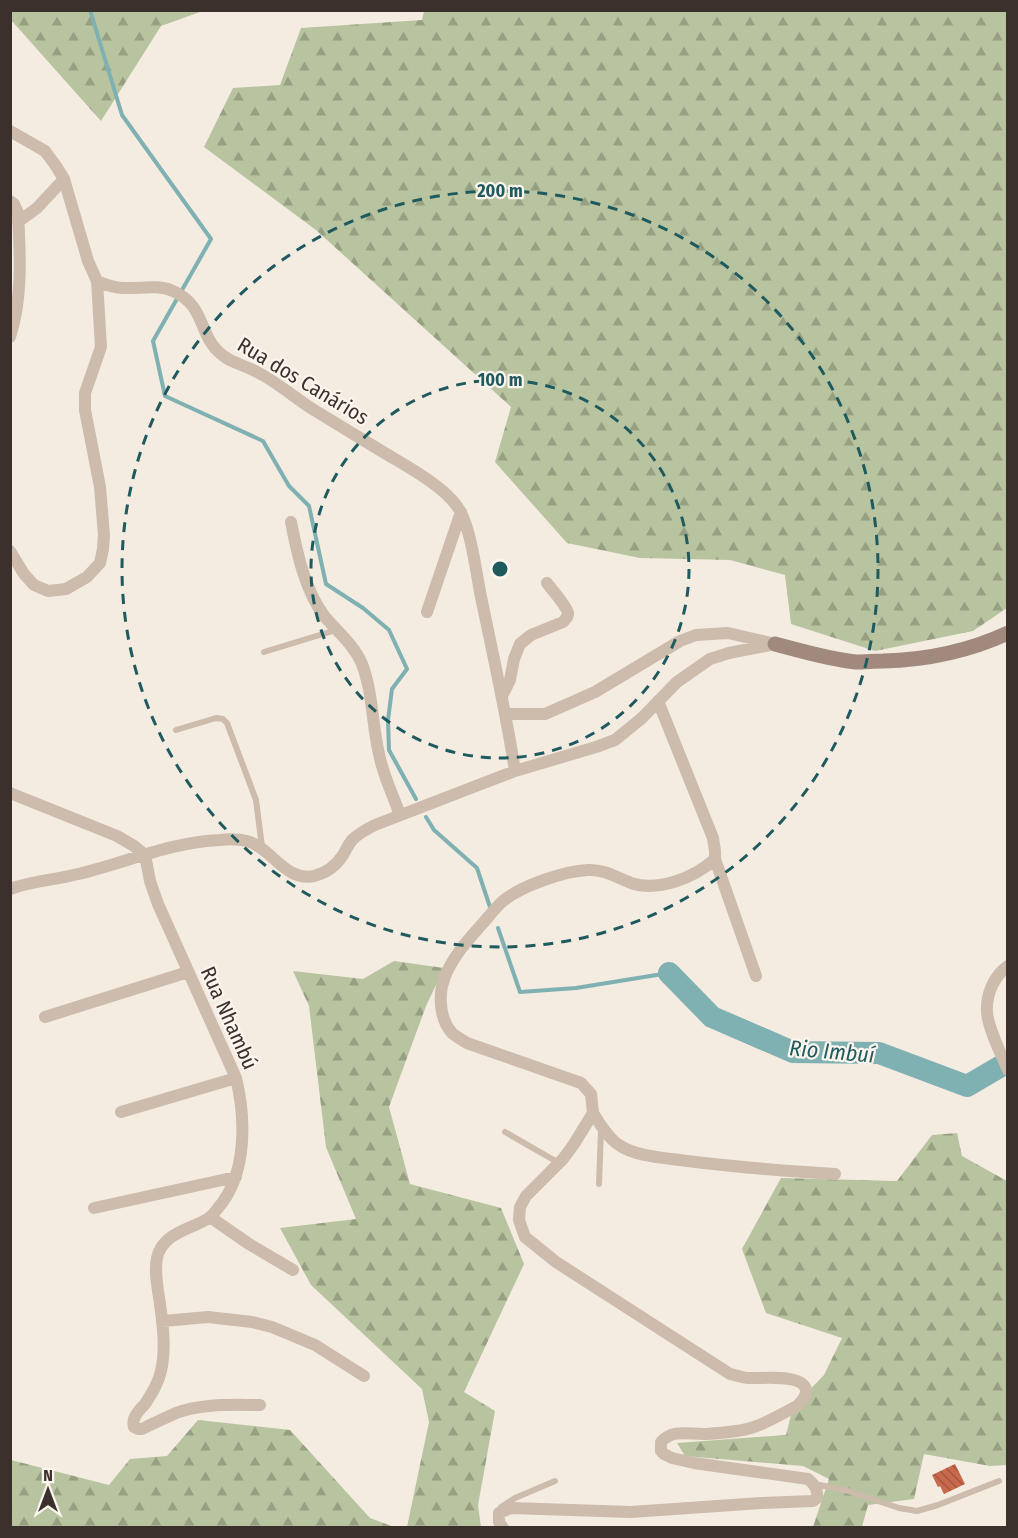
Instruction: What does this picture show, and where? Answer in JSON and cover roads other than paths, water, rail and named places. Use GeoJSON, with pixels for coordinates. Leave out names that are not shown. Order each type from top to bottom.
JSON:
{"type":"FeatureCollection","features":[{"type":"Feature","properties":{"kind":"street"},"geometry":{"type":"LineString","coordinates":[[10,131],[45,151],[53,160],[64,179],[88,261],[97,281],[101,347],[85,393],[85,410],[100,487],[104,535],[100,563],[87,577],[66,589],[48,591],[34,585],[24,574],[10,551]]}},
{"type":"Feature","properties":{"kind":"street"},"geometry":{"type":"LineString","coordinates":[[18,222],[37,208],[64,179]]}},
{"type":"Feature","properties":{"kind":"street"},"geometry":{"type":"LineString","coordinates":[[10,201],[16,208],[18,222],[20,295],[10,337]]}},
{"type":"Feature","properties":{"kind":"street","name":"Rua dos Canários"},"geometry":{"type":"LineString","coordinates":[[97,281],[109,286],[155,287],[177,293],[195,308],[207,337],[216,350],[257,372],[411,469],[451,499],[461,512],[470,540],[506,714],[515,771]]}},
{"type":"Feature","properties":{"kind":"street"},"geometry":{"type":"LineString","coordinates":[[427,612],[461,512]]}},
{"type":"Feature","properties":{"kind":"street"},"geometry":{"type":"LineString","coordinates":[[291,522],[298,558],[324,615],[361,661],[367,680],[379,756],[400,815]]}},
{"type":"Feature","properties":{"kind":"street"},"geometry":{"type":"LineString","coordinates":[[502,696],[510,680],[514,659],[520,645],[531,635],[563,622],[567,618],[568,613],[565,606],[547,583]]}},
{"type":"Feature","properties":{"kind":"street"},"geometry":{"type":"LineString","coordinates":[[506,714],[545,714],[595,692],[680,641],[696,635],[728,633],[820,656],[858,662],[901,661],[938,655],[989,642],[1008,633]]}},
{"type":"Feature","properties":{"kind":"street"},"geometry":{"type":"LineString","coordinates":[[10,889],[101,868],[172,847],[209,840],[231,839],[248,841],[262,848],[283,867],[304,877],[313,876],[325,872],[336,864],[344,855],[347,846],[360,833],[400,815],[515,771],[615,740],[642,718],[677,682],[710,659],[775,644]]}},
{"type":"Feature","properties":{"kind":"street"},"geometry":{"type":"LineString","coordinates":[[658,701],[713,838],[715,859],[756,976]]}},
{"type":"Feature","properties":{"kind":"street"},"geometry":{"type":"LineString","coordinates":[[10,793],[117,836],[145,855]]}},
{"type":"Feature","properties":{"kind":"street","name":"Rua Nhambú"},"geometry":{"type":"LineString","coordinates":[[145,855],[150,881],[158,904],[236,1078],[240,1093],[242,1135],[236,1177],[225,1201],[210,1218],[171,1236],[162,1245],[157,1257],[156,1272],[163,1321],[164,1350],[158,1383],[134,1420],[134,1427],[142,1429],[178,1412],[198,1408],[230,1405],[260,1406]]}},
{"type":"Feature","properties":{"kind":"street"},"geometry":{"type":"LineString","coordinates":[[715,859],[692,875],[657,885],[643,886],[602,871],[588,870],[567,873],[522,889],[503,902],[466,942],[448,969],[441,987],[441,1010],[453,1034],[467,1043],[581,1083],[591,1094],[593,1113],[601,1126],[620,1146],[637,1153],[661,1158],[774,1171],[835,1174]]}},
{"type":"Feature","properties":{"kind":"street"},"geometry":{"type":"LineString","coordinates":[[1008,966],[998,973],[990,990],[987,1011],[990,1025],[1008,1070]]}},
{"type":"Feature","properties":{"kind":"street"},"geometry":{"type":"LineString","coordinates":[[45,1017],[188,972]]}},
{"type":"Feature","properties":{"kind":"street"},"geometry":{"type":"LineString","coordinates":[[121,1112],[236,1078]]}},
{"type":"Feature","properties":{"kind":"street"},"geometry":{"type":"LineString","coordinates":[[503,1527],[499,1522],[499,1513],[511,1509],[631,1512],[813,1501],[817,1498],[818,1490],[808,1479],[694,1463],[672,1458],[662,1451],[662,1442],[671,1435],[705,1434],[754,1427],[797,1406],[806,1394],[806,1388],[802,1383],[793,1379],[747,1378],[730,1374],[556,1262],[525,1237],[519,1220],[520,1207],[526,1196],[559,1163],[593,1113]]}},
{"type":"Feature","properties":{"kind":"street"},"geometry":{"type":"LineString","coordinates":[[94,1208],[236,1177]]}},
{"type":"Feature","properties":{"kind":"street"},"geometry":{"type":"LineString","coordinates":[[210,1218],[292,1270]]}},
{"type":"Feature","properties":{"kind":"street"},"geometry":{"type":"LineString","coordinates":[[163,1321],[208,1317],[252,1322],[280,1330],[315,1345],[364,1376]]}},
{"type":"Feature","properties":{"kind":"lane"},"geometry":{"type":"LineString","coordinates":[[264,652],[337,630]]}},
{"type":"Feature","properties":{"kind":"lane"},"geometry":{"type":"LineString","coordinates":[[177,730],[216,718],[223,719],[227,723],[256,800],[262,848]]}},
{"type":"Feature","properties":{"kind":"lane"},"geometry":{"type":"LineString","coordinates":[[598,1184],[601,1126]]}},
{"type":"Feature","properties":{"kind":"lane"},"geometry":{"type":"LineString","coordinates":[[505,1132],[559,1163]]}},
{"type":"Feature","properties":{"kind":"lane"},"geometry":{"type":"LineString","coordinates":[[499,1513],[501,1507],[515,1498],[555,1481]]}},
{"type":"Feature","properties":{"kind":"lane"},"geometry":{"type":"LineString","coordinates":[[814,1484],[845,1490],[899,1509],[916,1511],[999,1481]]}},
{"type":"Feature","properties":{"kind":"waterway"},"geometry":{"type":"LineString","coordinates":[[90,10],[122,115],[211,239],[153,341],[165,396],[263,441],[289,486],[309,506],[326,584],[363,608],[389,630],[407,669],[392,689],[388,720],[389,750],[416,799]]}},
{"type":"Feature","properties":{"kind":"waterway"},"geometry":{"type":"LineString","coordinates":[[426,817],[434,830],[477,868],[490,907]]}},
{"type":"Feature","properties":{"kind":"waterway"},"geometry":{"type":"LineString","coordinates":[[498,928],[520,992],[576,988],[669,973]]}},
{"type":"Feature","properties":{"kind":"waterway","name":"Rio Imbuí"},"geometry":{"type":"LineString","coordinates":[[669,973],[712,1017],[793,1052],[879,1053],[967,1086],[1008,1062]]}}]}
